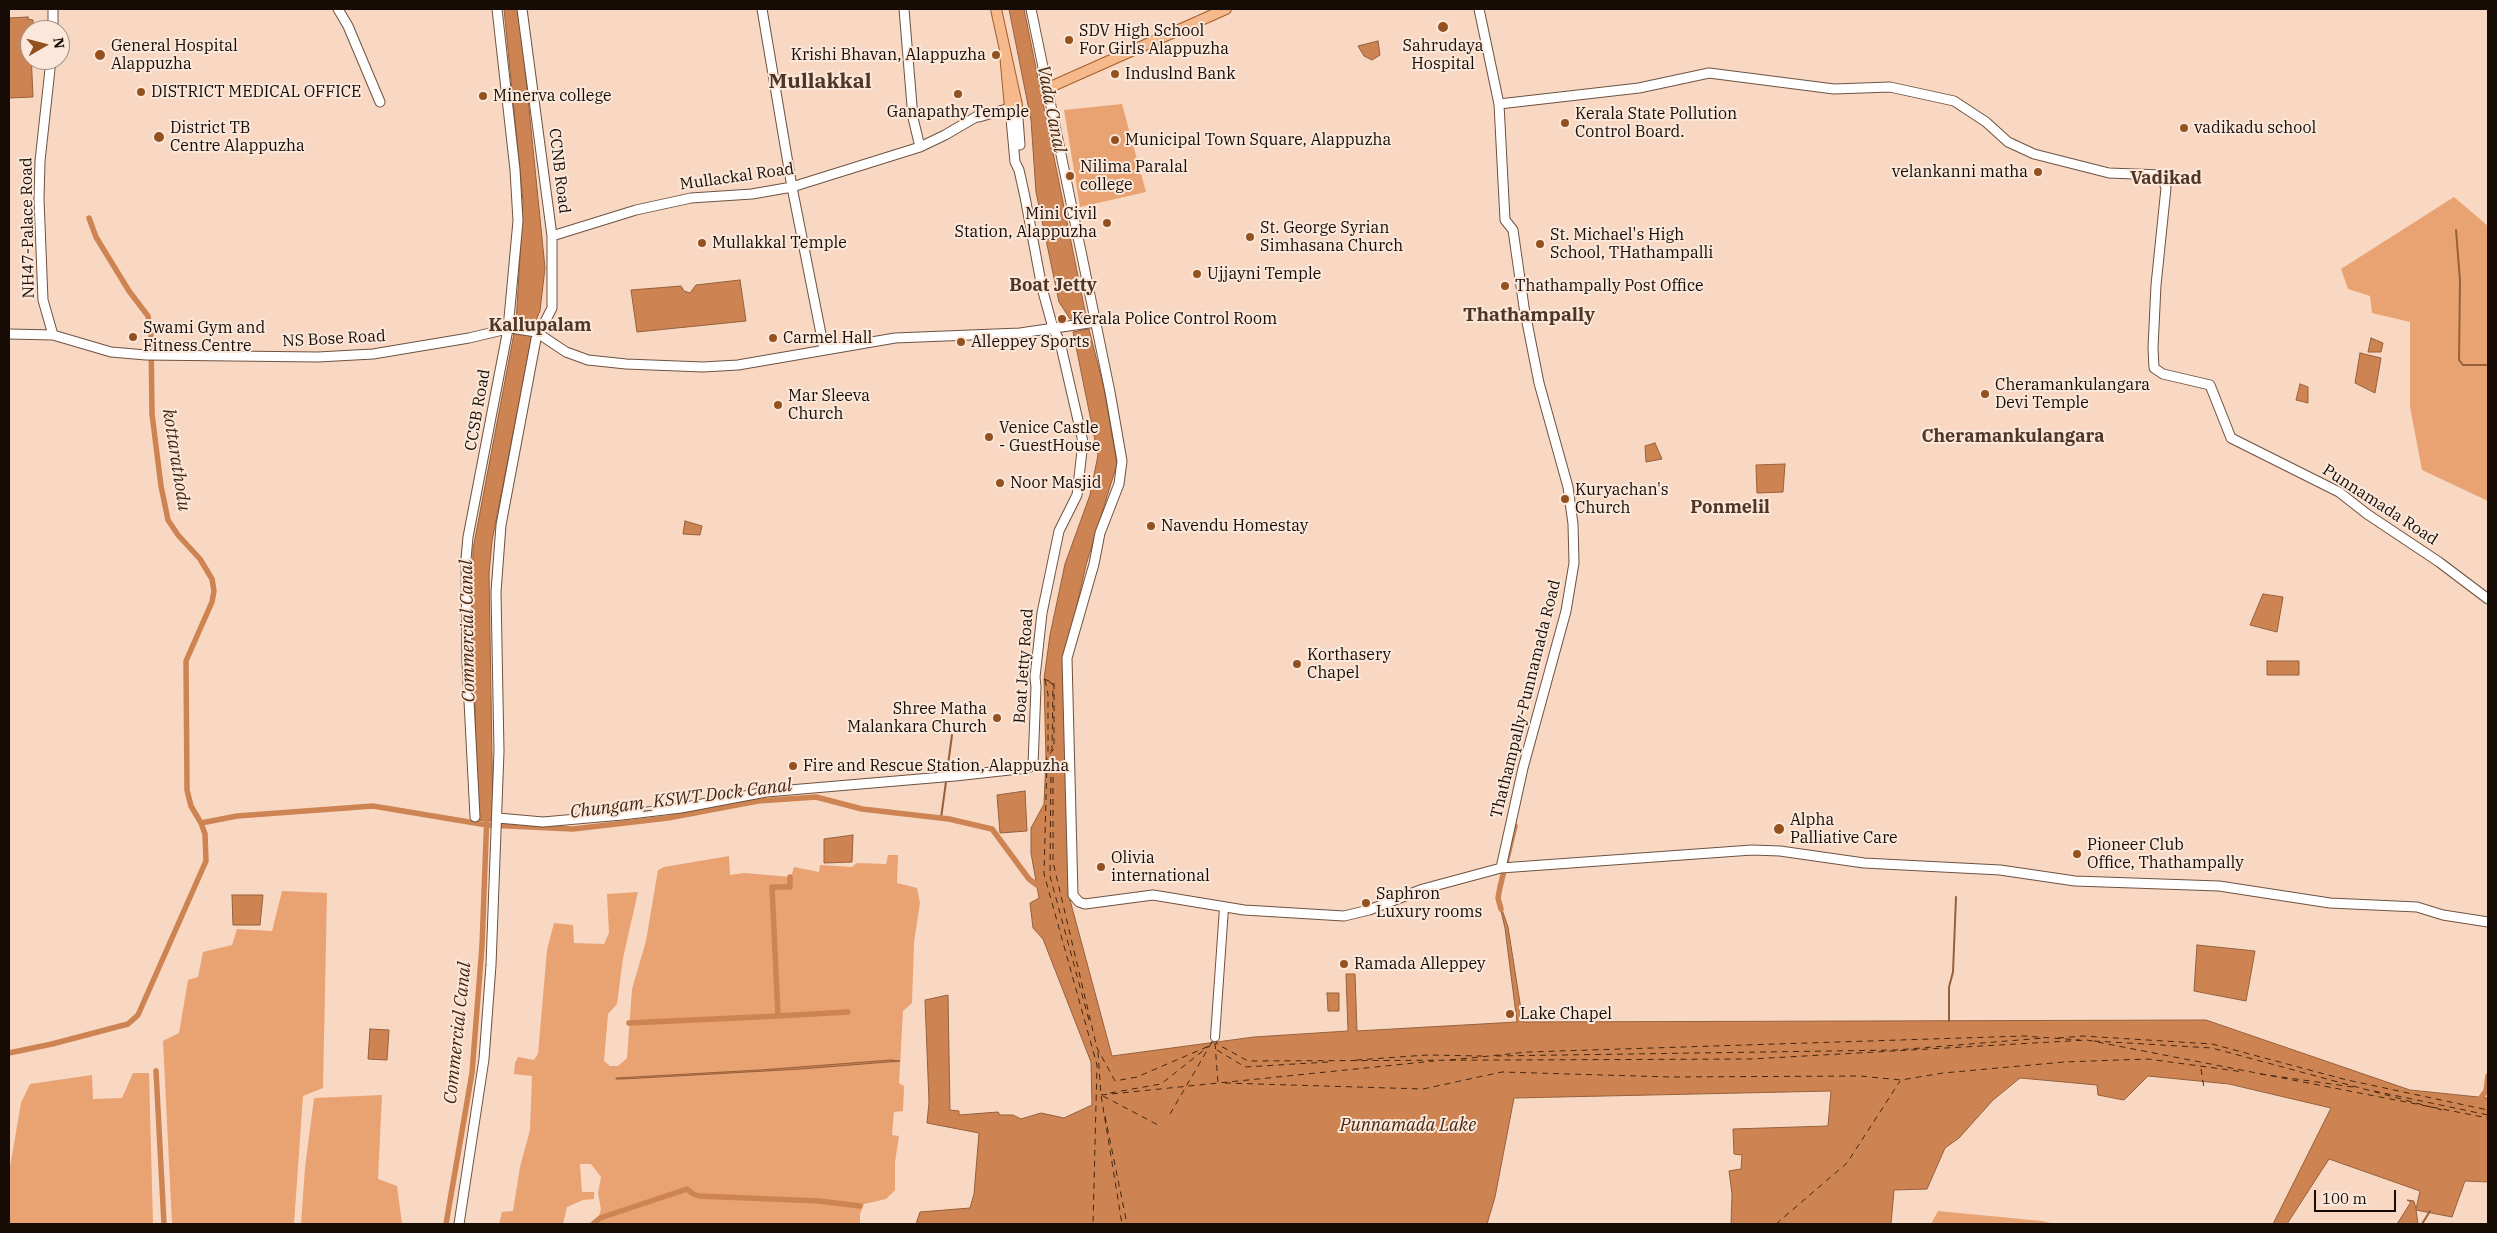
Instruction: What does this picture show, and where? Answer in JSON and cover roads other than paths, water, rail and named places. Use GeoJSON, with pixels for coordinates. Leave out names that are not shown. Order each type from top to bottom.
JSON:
{"type":"FeatureCollection","features":[{"type":"Feature","properties":{"kind":"main road"},"geometry":{"type":"LineString","coordinates":[[338,9],[348,26],[380,102]]}},
{"type":"Feature","properties":{"kind":"main road","name":"CCSB Road"},"geometry":{"type":"LineString","coordinates":[[475,821],[467,652],[466,559],[468,537],[510,329],[518,198],[497,9]]}},
{"type":"Feature","properties":{"kind":"main road","name":"CCNB Road"},"geometry":{"type":"LineString","coordinates":[[459,1224],[484,1059],[494,906],[499,709],[496,575],[508,480],[538,333],[552,308],[552,236],[522,9]]}},
{"type":"Feature","properties":{"kind":"main road"},"geometry":{"type":"LineString","coordinates":[[762,9],[792,187],[824,349]]}},
{"type":"Feature","properties":{"kind":"main road"},"geometry":{"type":"LineString","coordinates":[[904,9],[913,118],[920,147]]}},
{"type":"Feature","properties":{"kind":"main road"},"geometry":{"type":"LineString","coordinates":[[996,9],[1013,104]]}},
{"type":"Feature","properties":{"kind":"main road"},"geometry":{"type":"LineString","coordinates":[[1031,9],[1096,322],[1122,462],[1119,484],[1100,533],[1094,564],[1067,658],[1074,898],[1085,904],[1153,895],[1224,908],[1307,915],[1357,914],[1423,889],[1504,868],[1752,850],[1780,851],[1864,863],[2007,870],[2079,882],[2111,881],[2218,886],[2330,903],[2417,907],[2443,915],[2488,922]]}},
{"type":"Feature","properties":{"kind":"main road"},"geometry":{"type":"LineString","coordinates":[[1048,88],[1226,9]]}},
{"type":"Feature","properties":{"kind":"main road","name":"Thathampally-Punnamada Road"},"geometry":{"type":"LineString","coordinates":[[1479,9],[1499,104],[1505,220],[1513,230],[1524,307],[1539,382],[1563,466],[1573,513],[1574,562],[1566,611],[1523,768],[1504,868]]}},
{"type":"Feature","properties":{"kind":"main road","name":"NH47-Palace Road"},"geometry":{"type":"LineString","coordinates":[[50,70],[40,161],[39,206],[42,300],[53,335]]}},
{"type":"Feature","properties":{"kind":"main road","name":"Punnamada Road"},"geometry":{"type":"LineString","coordinates":[[1499,104],[1646,87],[1709,73],[1834,89],[1890,87],[1954,101],[1986,122],[2008,142],[2034,154],[2109,173],[2161,175],[2166,188],[2156,285],[2154,368],[2163,374],[2210,385],[2231,438],[2339,492],[2367,514],[2439,562],[2488,599]]}},
{"type":"Feature","properties":{"kind":"main road","name":"Mullackal Road"},"geometry":{"type":"LineString","coordinates":[[552,236],[636,210],[691,198],[752,194],[792,187],[920,147],[979,117],[1013,104]]}},
{"type":"Feature","properties":{"kind":"main road","name":"Boat Jetty Road"},"geometry":{"type":"LineString","coordinates":[[496,824],[622,815],[680,808],[766,792],[1028,768],[1032,765],[1035,677],[1042,613],[1059,531],[1076,495],[1083,442],[1060,342],[1053,328],[1042,288],[1019,170],[1021,160],[1013,104]]}},
{"type":"Feature","properties":{"kind":"main road"},"geometry":{"type":"LineString","coordinates":[[510,329],[538,333],[576,356],[626,364],[703,367],[738,365],[895,338],[979,336],[1096,322]]}},
{"type":"Feature","properties":{"kind":"main road","name":"NS Bose Road"},"geometry":{"type":"LineString","coordinates":[[9,334],[53,335],[111,352],[151,355],[351,356],[469,338],[510,329]]}},
{"type":"Feature","properties":{"kind":"street"},"geometry":{"type":"LineString","coordinates":[[1215,1037],[1224,908]]}},
{"type":"Feature","properties":{"kind":"water"},"geometry":{"type":"Polygon","coordinates":[[[504,9],[519,9],[545,268],[540,311],[534,325],[492,541],[489,573],[493,821],[478,820],[472,601],[473,549],[516,323],[523,201],[504,9]]]}},
{"type":"Feature","properties":{"kind":"water","name":"Punnamada Lake"},"geometry":{"type":"Polygon","coordinates":[[[1009,9],[1024,9],[1086,316],[1082,317],[1084,330],[1089,329],[1104,389],[1117,464],[1086,565],[1065,658],[1070,900],[1112,1056],[1254,1037],[1348,1031],[1346,974],[1355,974],[1357,1031],[1517,1022],[1505,928],[1498,898],[1508,927],[1523,1022],[2206,1020],[2410,1090],[2488,1098],[2488,1182],[2465,1181],[2452,1217],[2416,1210],[2418,1224],[2397,1224],[2411,1202],[2407,1200],[2414,1201],[2416,1209],[2420,1191],[2329,1159],[2287,1224],[2273,1224],[2331,1108],[2229,1084],[2148,1076],[2124,1100],[2098,1095],[2097,1085],[2020,1078],[1993,1100],[1959,1138],[1945,1148],[1927,1189],[1894,1190],[1891,1224],[1731,1224],[1732,1194],[1729,1171],[1741,1169],[1742,1155],[1734,1154],[1733,1129],[1828,1126],[1831,1091],[1514,1098],[1495,1197],[1487,1224],[916,1224],[920,1212],[970,1208],[974,1194],[979,1133],[927,1123],[929,1102],[925,1000],[948,995],[950,1110],[959,1111],[959,1115],[998,1112],[1000,1115],[1013,1115],[1021,1119],[1041,1113],[1064,1118],[1092,1105],[1091,1062],[1043,939],[1033,928],[1030,903],[1039,898],[1031,853],[1031,828],[1044,804],[1046,758],[1044,679],[1050,635],[1065,564],[1090,495],[1098,455],[1073,332],[1083,330],[1081,318],[1070,319],[1059,302],[1036,192],[1031,120],[1009,9]]]}},
{"type":"Feature","properties":{"kind":"water"},"geometry":{"type":"Polygon","coordinates":[[[28,17],[28,19],[33,20],[20,20],[20,70],[32,70],[33,97],[9,98],[9,18],[28,17]]]}},
{"type":"Feature","properties":{"kind":"water"},"geometry":{"type":"Polygon","coordinates":[[[1378,41],[1380,55],[1372,60],[1364,56],[1358,46],[1378,41]]]}},
{"type":"Feature","properties":{"kind":"water"},"geometry":{"type":"Polygon","coordinates":[[[740,280],[746,321],[637,332],[631,290],[681,286],[684,291],[690,293],[696,285],[740,280]]]}},
{"type":"Feature","properties":{"kind":"water"},"geometry":{"type":"Polygon","coordinates":[[[2371,338],[2383,343],[2381,352],[2368,352],[2371,338]]]}},
{"type":"Feature","properties":{"kind":"water"},"geometry":{"type":"Polygon","coordinates":[[[2360,353],[2381,358],[2375,393],[2355,383],[2360,353]]]}},
{"type":"Feature","properties":{"kind":"water"},"geometry":{"type":"Polygon","coordinates":[[[2300,384],[2308,387],[2308,403],[2296,400],[2300,384]]]}},
{"type":"Feature","properties":{"kind":"water"},"geometry":{"type":"Polygon","coordinates":[[[1655,443],[1662,459],[1646,462],[1645,446],[1655,443]]]}},
{"type":"Feature","properties":{"kind":"water"},"geometry":{"type":"Polygon","coordinates":[[[1785,464],[1783,492],[1757,493],[1756,465],[1785,464]]]}},
{"type":"Feature","properties":{"kind":"water"},"geometry":{"type":"Polygon","coordinates":[[[685,521],[702,526],[700,535],[683,534],[685,521]]]}},
{"type":"Feature","properties":{"kind":"water"},"geometry":{"type":"Polygon","coordinates":[[[2263,594],[2283,597],[2277,632],[2250,625],[2263,594]]]}},
{"type":"Feature","properties":{"kind":"water"},"geometry":{"type":"Polygon","coordinates":[[[2267,661],[2299,661],[2299,675],[2267,675],[2267,661]]]}},
{"type":"Feature","properties":{"kind":"water"},"geometry":{"type":"Polygon","coordinates":[[[1025,791],[1027,831],[1000,833],[997,795],[1025,791]]]}},
{"type":"Feature","properties":{"kind":"water"},"geometry":{"type":"Polygon","coordinates":[[[853,835],[852,862],[824,863],[824,839],[853,835]]]}},
{"type":"Feature","properties":{"kind":"water"},"geometry":{"type":"Polygon","coordinates":[[[232,895],[263,895],[260,925],[233,925],[232,895]]]}},
{"type":"Feature","properties":{"kind":"water"},"geometry":{"type":"Polygon","coordinates":[[[2197,945],[2255,951],[2246,1001],[2194,991],[2197,945]]]}},
{"type":"Feature","properties":{"kind":"water"},"geometry":{"type":"Polygon","coordinates":[[[1327,993],[1339,993],[1339,1011],[1328,1011],[1327,993]]]}},
{"type":"Feature","properties":{"kind":"water"},"geometry":{"type":"Polygon","coordinates":[[[370,1029],[389,1030],[387,1060],[368,1059],[370,1029]]]}},
{"type":"Feature","properties":{"kind":"water"},"geometry":{"type":"Polygon","coordinates":[[[891,1060],[900,1061],[801,1069],[616,1079],[616,1078],[891,1060]]]}},
{"type":"Feature","properties":{"kind":"waterway","name":"kottarathodu"},"geometry":{"type":"LineString","coordinates":[[89,218],[96,237],[129,291],[148,316],[151,334],[152,414],[161,486],[168,520],[178,535],[200,559],[212,579],[214,591],[212,602],[186,661],[187,790],[191,806],[201,823]]}},
{"type":"Feature","properties":{"kind":"waterway"},"geometry":{"type":"LineString","coordinates":[[2456,230],[2460,281],[2459,360],[2463,365],[2488,365]]}},
{"type":"Feature","properties":{"kind":"waterway"},"geometry":{"type":"LineString","coordinates":[[947,772],[952,735]]}},
{"type":"Feature","properties":{"kind":"waterway"},"geometry":{"type":"LineString","coordinates":[[941,818],[946,782]]}},
{"type":"Feature","properties":{"kind":"waterway","name":"Chungam_KSWT Dock Canal"},"geometry":{"type":"LineString","coordinates":[[9,1053],[128,1024],[138,1015],[206,861],[205,834],[201,823],[237,816],[373,806],[487,825],[573,829],[668,818],[758,801],[816,797],[862,809],[949,819],[992,829],[1029,879],[1042,889]]}},
{"type":"Feature","properties":{"kind":"waterway","name":"Commercial Canal"},"geometry":{"type":"LineString","coordinates":[[446,1224],[472,1073],[482,946],[487,813]]}},
{"type":"Feature","properties":{"kind":"waterway"},"geometry":{"type":"LineString","coordinates":[[1501,909],[1498,898],[1515,826]]}},
{"type":"Feature","properties":{"kind":"waterway"},"geometry":{"type":"LineString","coordinates":[[790,877],[790,887],[772,887],[778,1016],[848,1012]]}},
{"type":"Feature","properties":{"kind":"waterway"},"geometry":{"type":"LineString","coordinates":[[1949,1021],[1949,987],[1953,972],[1956,897]]}},
{"type":"Feature","properties":{"kind":"waterway"},"geometry":{"type":"LineString","coordinates":[[629,1023],[778,1016]]}},
{"type":"Feature","properties":{"kind":"waterway"},"geometry":{"type":"LineString","coordinates":[[156,1071],[164,1224]]}},
{"type":"Feature","properties":{"kind":"waterway"},"geometry":{"type":"LineString","coordinates":[[2477,1103],[2486,1091],[2488,1076]]}},
{"type":"Feature","properties":{"kind":"waterway"},"geometry":{"type":"LineString","coordinates":[[593,1224],[600,1218],[687,1189],[699,1196],[819,1201],[860,1206]]}},
{"type":"Feature","properties":{"kind":"waterway"},"geometry":{"type":"LineString","coordinates":[[2422,1224],[2430,1211]]}},
{"type":"Feature","properties":{"kind":"place","name":"Sahrudaya Hospital"},"geometry":{"type":"Point","coordinates":[1443,27]}},
{"type":"Feature","properties":{"kind":"place","name":"SDV High School For Girls Alappuzha"},"geometry":{"type":"Point","coordinates":[1069,40]}},
{"type":"Feature","properties":{"kind":"place","name":"General Hospital Alappuzha"},"geometry":{"type":"Point","coordinates":[100,55]}},
{"type":"Feature","properties":{"kind":"place","name":"Krishi Bhavan, Alappuzha"},"geometry":{"type":"Point","coordinates":[996,55]}},
{"type":"Feature","properties":{"kind":"place","name":"Induslnd Bank"},"geometry":{"type":"Point","coordinates":[1115,74]}},
{"type":"Feature","properties":{"kind":"place","name":"DISTRICT MEDICAL OFFICE"},"geometry":{"type":"Point","coordinates":[141,92]}},
{"type":"Feature","properties":{"kind":"place","name":"Ganapathy Temple"},"geometry":{"type":"Point","coordinates":[958,94]}},
{"type":"Feature","properties":{"kind":"place","name":"Minerva college"},"geometry":{"type":"Point","coordinates":[483,96]}},
{"type":"Feature","properties":{"kind":"place","name":"Kerala State Pollution Control Board."},"geometry":{"type":"Point","coordinates":[1565,123]}},
{"type":"Feature","properties":{"kind":"place","name":"vadikadu school"},"geometry":{"type":"Point","coordinates":[2184,128]}},
{"type":"Feature","properties":{"kind":"place","name":"District TB Centre Alappuzha"},"geometry":{"type":"Point","coordinates":[159,137]}},
{"type":"Feature","properties":{"kind":"place","name":"Municipal Town Square, Alappuzha"},"geometry":{"type":"Point","coordinates":[1115,140]}},
{"type":"Feature","properties":{"kind":"place","name":"velankanni matha"},"geometry":{"type":"Point","coordinates":[2038,172]}},
{"type":"Feature","properties":{"kind":"place","name":"Nilima Paralal college"},"geometry":{"type":"Point","coordinates":[1070,176]}},
{"type":"Feature","properties":{"kind":"place","name":"Mini Civil Station, Alappuzha"},"geometry":{"type":"Point","coordinates":[1107,223]}},
{"type":"Feature","properties":{"kind":"place","name":"St. George Syrian Simhasana Church"},"geometry":{"type":"Point","coordinates":[1250,237]}},
{"type":"Feature","properties":{"kind":"place","name":"Mullakkal Temple"},"geometry":{"type":"Point","coordinates":[702,243]}},
{"type":"Feature","properties":{"kind":"place","name":"St. Michael's High School, THathampalli"},"geometry":{"type":"Point","coordinates":[1540,244]}},
{"type":"Feature","properties":{"kind":"place","name":"Ujjayni Temple"},"geometry":{"type":"Point","coordinates":[1197,274]}},
{"type":"Feature","properties":{"kind":"place","name":"Thathampally Post Office"},"geometry":{"type":"Point","coordinates":[1505,286]}},
{"type":"Feature","properties":{"kind":"place","name":"Kerala Police Control Room"},"geometry":{"type":"Point","coordinates":[1062,319]}},
{"type":"Feature","properties":{"kind":"place","name":"Swami Gym and Fitness Centre"},"geometry":{"type":"Point","coordinates":[133,337]}},
{"type":"Feature","properties":{"kind":"place","name":"Carmel Hall"},"geometry":{"type":"Point","coordinates":[773,338]}},
{"type":"Feature","properties":{"kind":"place","name":"Alleppey Sports"},"geometry":{"type":"Point","coordinates":[961,342]}},
{"type":"Feature","properties":{"kind":"place","name":"Cheramankulangara Devi Temple"},"geometry":{"type":"Point","coordinates":[1985,394]}},
{"type":"Feature","properties":{"kind":"place","name":"Mar Sleeva Church"},"geometry":{"type":"Point","coordinates":[778,405]}},
{"type":"Feature","properties":{"kind":"place","name":"Venice Castle - GuestHouse"},"geometry":{"type":"Point","coordinates":[989,437]}},
{"type":"Feature","properties":{"kind":"place","name":"Noor Masjid"},"geometry":{"type":"Point","coordinates":[1000,483]}},
{"type":"Feature","properties":{"kind":"place","name":"Kuryachan's Church"},"geometry":{"type":"Point","coordinates":[1565,499]}},
{"type":"Feature","properties":{"kind":"place","name":"Navendu Homestay"},"geometry":{"type":"Point","coordinates":[1151,526]}},
{"type":"Feature","properties":{"kind":"place","name":"Korthasery Chapel"},"geometry":{"type":"Point","coordinates":[1297,664]}},
{"type":"Feature","properties":{"kind":"place","name":"Shree Matha Malankara Church"},"geometry":{"type":"Point","coordinates":[997,718]}},
{"type":"Feature","properties":{"kind":"place","name":"Fire and Rescue Station, Alappuzha"},"geometry":{"type":"Point","coordinates":[793,766]}},
{"type":"Feature","properties":{"kind":"place","name":"Alpha Palliative Care"},"geometry":{"type":"Point","coordinates":[1779,829]}},
{"type":"Feature","properties":{"kind":"place","name":"Pioneer Club Office, Thathampally"},"geometry":{"type":"Point","coordinates":[2077,854]}},
{"type":"Feature","properties":{"kind":"place","name":"Olivia international"},"geometry":{"type":"Point","coordinates":[1101,867]}},
{"type":"Feature","properties":{"kind":"place","name":"Saphron Luxury rooms"},"geometry":{"type":"Point","coordinates":[1366,903]}},
{"type":"Feature","properties":{"kind":"place","name":"Ramada Alleppey"},"geometry":{"type":"Point","coordinates":[1344,964]}},
{"type":"Feature","properties":{"kind":"place","name":"Lake Chapel"},"geometry":{"type":"Point","coordinates":[1510,1014]}},
{"type":"Feature","properties":{"kind":"district","name":"Mullakkal"},"geometry":{"type":"Point","coordinates":[820,82]}},
{"type":"Feature","properties":{"kind":"district","name":"Vadikad"},"geometry":{"type":"Point","coordinates":[2166,179]}},
{"type":"Feature","properties":{"kind":"district","name":"Boat Jetty"},"geometry":{"type":"Point","coordinates":[1053,286]}},
{"type":"Feature","properties":{"kind":"district","name":"Thathampally"},"geometry":{"type":"Point","coordinates":[1529,316]}},
{"type":"Feature","properties":{"kind":"district","name":"Kallupalam"},"geometry":{"type":"Point","coordinates":[540,326]}},
{"type":"Feature","properties":{"kind":"district","name":"Cheramankulangara"},"geometry":{"type":"Point","coordinates":[2013,437]}},
{"type":"Feature","properties":{"kind":"district","name":"Ponmelil"},"geometry":{"type":"Point","coordinates":[1730,508]}},
{"type":"Feature","properties":{"kind":"water label","name":"Vada Canal"},"geometry":{"type":"Point","coordinates":[1051,109]}}]}
